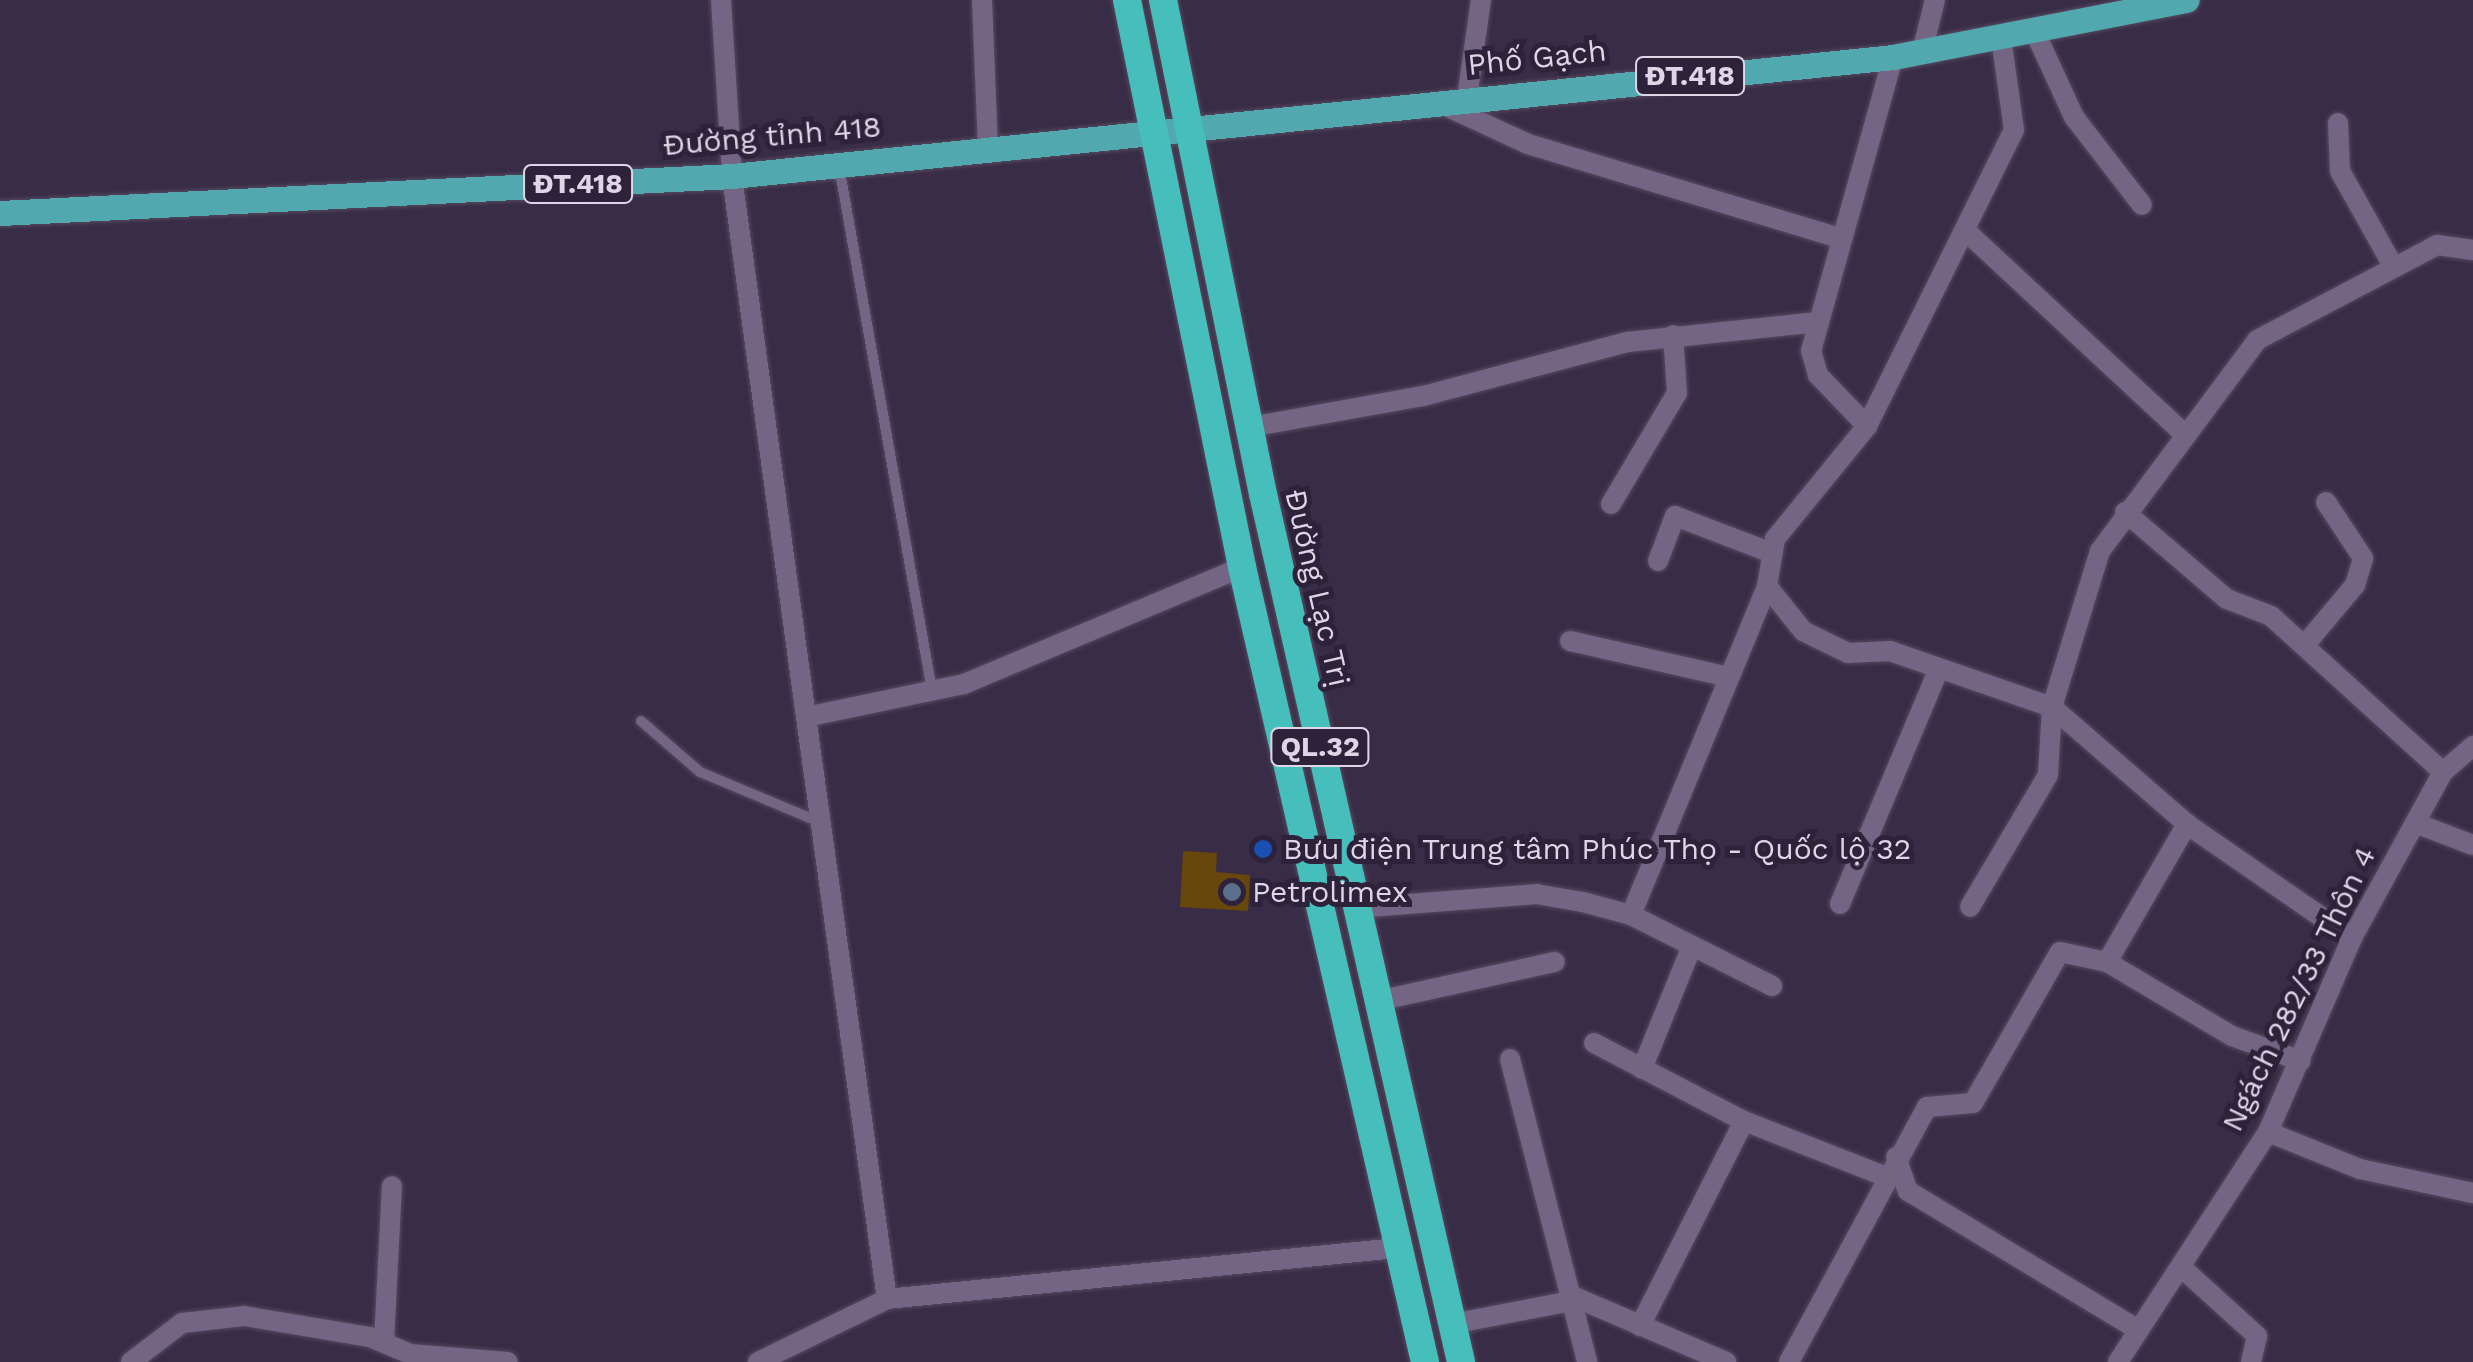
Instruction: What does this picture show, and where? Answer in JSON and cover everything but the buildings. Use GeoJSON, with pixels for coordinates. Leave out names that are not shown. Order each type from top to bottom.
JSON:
{"type":"FeatureCollection","features":[{"type":"Feature","properties":{"kind":"highway","name":"QL.32"},"geometry":{"type":"LineString","coordinates":[[1128,0],[1242,567],[1425,1362]]}},
{"type":"Feature","properties":{"kind":"highway","name":"Đường Lạc Trị"},"geometry":{"type":"LineString","coordinates":[[1162,0],[1250,427],[1377,1001],[1462,1362]]}},
{"type":"Feature","properties":{"kind":"main road","name":"Phố Gạch"},"geometry":{"type":"LineString","coordinates":[[1189,130],[1434,101],[1894,57],[2188,0]]}},
{"type":"Feature","properties":{"kind":"main road","name":"Đường tỉnh 418"},"geometry":{"type":"LineString","coordinates":[[0,212],[732,176],[988,147],[1189,130]]}},
{"type":"Feature","properties":{"kind":"street"},"geometry":{"type":"LineString","coordinates":[[721,0],[732,176],[806,717],[815,820],[887,1299]]}},
{"type":"Feature","properties":{"kind":"street"},"geometry":{"type":"LineString","coordinates":[[982,0],[988,147]]}},
{"type":"Feature","properties":{"kind":"street"},"geometry":{"type":"LineString","coordinates":[[1467,98],[1482,0]]}},
{"type":"Feature","properties":{"kind":"street"},"geometry":{"type":"LineString","coordinates":[[1922,52],[1934,0]]}},
{"type":"Feature","properties":{"kind":"street"},"geometry":{"type":"LineString","coordinates":[[2034,30],[2074,117],[2142,205]]}},
{"type":"Feature","properties":{"kind":"street"},"geometry":{"type":"LineString","coordinates":[[1631,915],[1767,586],[1772,554],[1796,504],[1867,426],[1968,234],[2014,130],[2001,36]]}},
{"type":"Feature","properties":{"kind":"street"},"geometry":{"type":"LineString","coordinates":[[1867,426],[1813,366],[1818,322],[1894,57]]}},
{"type":"Feature","properties":{"kind":"street"},"geometry":{"type":"LineString","coordinates":[[1434,101],[1528,144],[1842,239]]}},
{"type":"Feature","properties":{"kind":"street"},"geometry":{"type":"LineString","coordinates":[[2338,123],[2340,171],[2393,266]]}},
{"type":"Feature","properties":{"kind":"street"},"geometry":{"type":"LineString","coordinates":[[1968,234],[2182,432]]}},
{"type":"Feature","properties":{"kind":"street"},"geometry":{"type":"LineString","coordinates":[[1970,907],[2048,775],[2052,707],[2100,550],[2182,432],[2257,340],[2437,245],[2473,250]]}},
{"type":"Feature","properties":{"kind":"street"},"geometry":{"type":"LineString","coordinates":[[1250,427],[1674,336],[1818,322]]}},
{"type":"Feature","properties":{"kind":"street"},"geometry":{"type":"LineString","coordinates":[[1611,504],[1678,392],[1674,336]]}},
{"type":"Feature","properties":{"kind":"street"},"geometry":{"type":"LineString","coordinates":[[2304,646],[2355,585],[2363,558],[2326,502]]}},
{"type":"Feature","properties":{"kind":"street"},"geometry":{"type":"LineString","coordinates":[[2125,512],[2227,599],[2272,616],[2443,772]]}},
{"type":"Feature","properties":{"kind":"street"},"geometry":{"type":"LineString","coordinates":[[1658,561],[1676,516],[1772,554]]}},
{"type":"Feature","properties":{"kind":"street"},"geometry":{"type":"LineString","coordinates":[[806,717],[932,692],[1242,567]]}},
{"type":"Feature","properties":{"kind":"street"},"geometry":{"type":"LineString","coordinates":[[1767,586],[1803,631],[1848,654],[1890,651],[2052,707],[2186,824],[2352,938]]}},
{"type":"Feature","properties":{"kind":"street"},"geometry":{"type":"LineString","coordinates":[[1570,641],[1728,677]]}},
{"type":"Feature","properties":{"kind":"street"},"geometry":{"type":"LineString","coordinates":[[1840,904],[1939,669]]}},
{"type":"Feature","properties":{"kind":"street","name":"Ngách 282/33 Thôn 4"},"geometry":{"type":"LineString","coordinates":[[2118,1362],[2138,1329],[2156,1316],[2181,1267],[2268,1132],[2352,938],[2443,772],[2473,746]]}},
{"type":"Feature","properties":{"kind":"street"},"geometry":{"type":"LineString","coordinates":[[2415,823],[2473,845]]}},
{"type":"Feature","properties":{"kind":"street"},"geometry":{"type":"LineString","coordinates":[[2106,962],[2186,824]]}},
{"type":"Feature","properties":{"kind":"street"},"geometry":{"type":"LineString","coordinates":[[1356,908],[1536,894],[1631,915],[1772,986]]}},
{"type":"Feature","properties":{"kind":"street"},"geometry":{"type":"LineString","coordinates":[[1642,1069],[1692,946]]}},
{"type":"Feature","properties":{"kind":"street"},"geometry":{"type":"LineString","coordinates":[[1789,1362],[1927,1107],[1973,1104],[2060,952],[2106,962],[2232,1036],[2301,1060]]}},
{"type":"Feature","properties":{"kind":"street"},"geometry":{"type":"LineString","coordinates":[[1377,1001],[1556,962]]}},
{"type":"Feature","properties":{"kind":"street"},"geometry":{"type":"LineString","coordinates":[[1594,1044],[1744,1122],[1892,1167],[1908,1191],[2138,1329]]}},
{"type":"Feature","properties":{"kind":"street"},"geometry":{"type":"LineString","coordinates":[[1510,1059],[1587,1362]]}},
{"type":"Feature","properties":{"kind":"street"},"geometry":{"type":"LineString","coordinates":[[1640,1326],[1744,1122]]}},
{"type":"Feature","properties":{"kind":"street"},"geometry":{"type":"LineString","coordinates":[[2268,1132],[2360,1169],[2473,1193]]}},
{"type":"Feature","properties":{"kind":"street"},"geometry":{"type":"LineString","coordinates":[[384,1342],[392,1186]]}},
{"type":"Feature","properties":{"kind":"street"},"geometry":{"type":"LineString","coordinates":[[758,1362],[887,1299],[1396,1248]]}},
{"type":"Feature","properties":{"kind":"street"},"geometry":{"type":"LineString","coordinates":[[2181,1267],[2258,1336],[2252,1362]]}},
{"type":"Feature","properties":{"kind":"street"},"geometry":{"type":"LineString","coordinates":[[1452,1324],[1571,1298],[1726,1362]]}},
{"type":"Feature","properties":{"kind":"street"},"geometry":{"type":"LineString","coordinates":[[131,1362],[182,1323],[208,1316],[293,1321],[384,1342],[410,1358],[508,1362]]}},
{"type":"Feature","properties":{"kind":"lane"},"geometry":{"type":"LineString","coordinates":[[838,164],[932,692]]}},
{"type":"Feature","properties":{"kind":"lane"},"geometry":{"type":"LineString","coordinates":[[641,721],[700,772],[815,820]]}},
{"type":"Feature","properties":{"kind":"place","name":"Bưu điện Trung tâm Phúc Thọ - Quốc lộ 32"},"geometry":{"type":"Point","coordinates":[1263,849]}},
{"type":"Feature","properties":{"kind":"place","name":"Petrolimex"},"geometry":{"type":"Point","coordinates":[1232,892]}}]}
